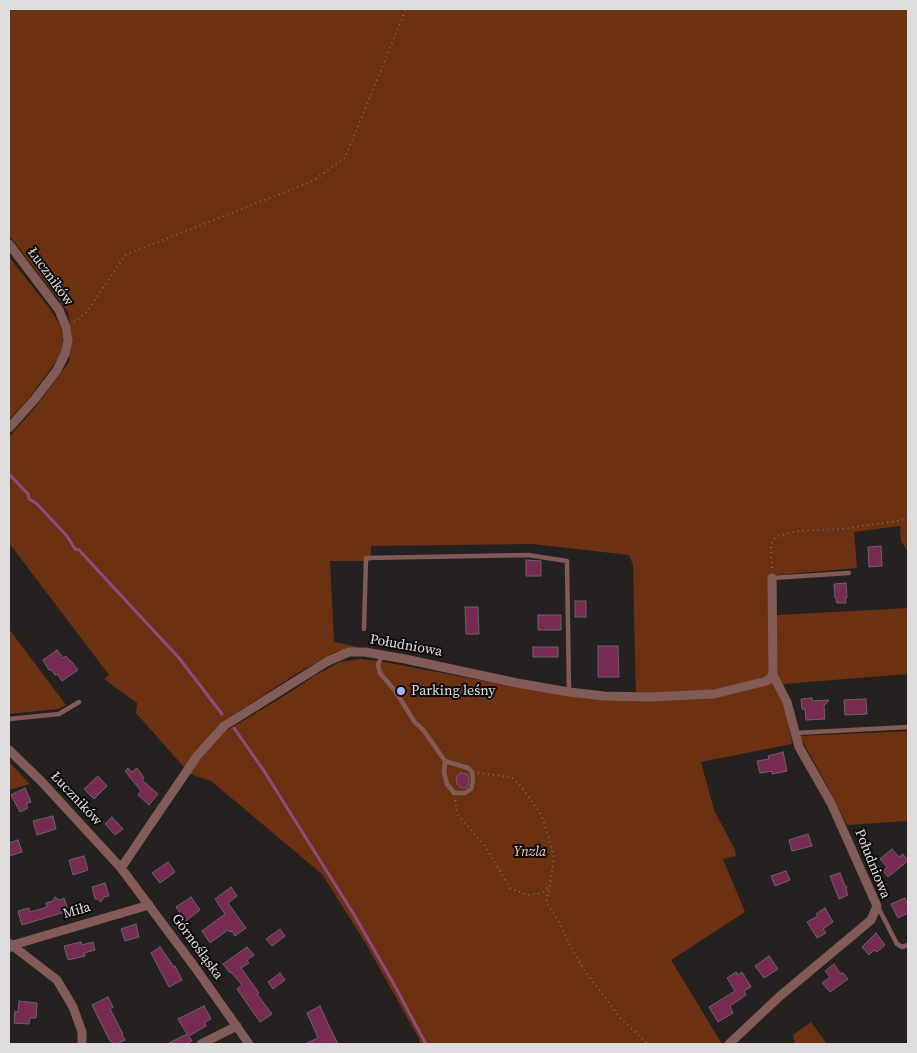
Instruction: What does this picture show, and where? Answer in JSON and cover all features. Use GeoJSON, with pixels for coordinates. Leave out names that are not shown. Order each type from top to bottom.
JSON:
{"type":"FeatureCollection","features":[{"type":"Feature","properties":{"kind":"street","name":"Łuczników"},"geometry":{"type":"LineString","coordinates":[[9,244],[59,310],[66,327],[68,341],[65,354],[57,370],[35,399],[9,428]]}},
{"type":"Feature","properties":{"kind":"street","name":"Południowa"},"geometry":{"type":"LineString","coordinates":[[729,1044],[780,996],[871,920],[877,906],[831,803],[799,747],[787,702],[772,675],[772,578]]}},
{"type":"Feature","properties":{"kind":"street","name":"Południowa"},"geometry":{"type":"LineString","coordinates":[[121,868],[196,756],[224,726],[328,660],[349,652],[382,654],[517,684],[604,696],[648,697],[714,694],[767,681],[772,675]]}},
{"type":"Feature","properties":{"kind":"street","name":"Łuczników"},"geometry":{"type":"LineString","coordinates":[[9,750],[41,781],[121,868]]}},
{"type":"Feature","properties":{"kind":"street","name":"Górnośląska"},"geometry":{"type":"LineString","coordinates":[[121,868],[249,1044]]}},
{"type":"Feature","properties":{"kind":"street","name":"Miła"},"geometry":{"type":"LineString","coordinates":[[10,945],[149,905]]}},
{"type":"Feature","properties":{"kind":"street","name":"Miła"},"geometry":{"type":"LineString","coordinates":[[10,945],[57,980],[72,1007],[82,1032],[82,1044]]}},
{"type":"Feature","properties":{"kind":"street"},"geometry":{"type":"LineString","coordinates":[[201,1044],[237,1026]]}},
{"type":"Feature","properties":{"kind":"lane"},"geometry":{"type":"LineString","coordinates":[[364,629],[366,558],[528,555],[567,561],[569,692]]}},
{"type":"Feature","properties":{"kind":"lane"},"geometry":{"type":"LineString","coordinates":[[772,578],[849,574]]}},
{"type":"Feature","properties":{"kind":"lane"},"geometry":{"type":"LineString","coordinates":[[382,654],[378,665],[380,673],[396,692],[414,721],[424,731],[445,761],[468,768],[472,772],[471,789],[465,793],[454,792],[447,784],[444,772],[445,761]]}},
{"type":"Feature","properties":{"kind":"lane"},"geometry":{"type":"LineString","coordinates":[[9,719],[59,714],[78,702]]}},
{"type":"Feature","properties":{"kind":"lane"},"geometry":{"type":"LineString","coordinates":[[795,733],[908,726]]}},
{"type":"Feature","properties":{"kind":"lane"},"geometry":{"type":"LineString","coordinates":[[877,906],[897,944],[902,947],[908,945]]}},
{"type":"Feature","properties":{"kind":"path"},"geometry":{"type":"LineString","coordinates":[[66,327],[87,312],[125,256],[313,181],[345,158],[406,9]]}},
{"type":"Feature","properties":{"kind":"path"},"geometry":{"type":"LineString","coordinates":[[772,578],[771,544],[778,536],[797,531],[841,528],[908,518]]}},
{"type":"Feature","properties":{"kind":"path"},"geometry":{"type":"LineString","coordinates":[[472,772],[512,777],[542,816],[554,857],[546,902],[557,918],[570,947],[584,970],[620,1018],[648,1044]]}},
{"type":"Feature","properties":{"kind":"path"},"geometry":{"type":"LineString","coordinates":[[454,792],[458,815],[485,846],[510,888],[527,895],[542,893],[550,885]]}},
{"type":"Feature","properties":{"kind":"green space","name":"Ynzla"},"geometry":{"type":"Polygon","coordinates":[[[9,9],[908,9],[908,552],[901,541],[900,526],[854,532],[857,568],[776,575],[777,615],[908,608],[908,674],[783,684],[792,744],[701,762],[714,810],[735,850],[736,856],[723,859],[745,912],[671,960],[722,1044],[420,1044],[366,944],[322,874],[211,781],[190,774],[136,713],[137,703],[104,679],[109,675],[9,543],[9,437],[38,404],[69,362],[72,336],[68,312],[9,235],[9,9]],[[532,544],[371,546],[371,561],[330,561],[334,642],[358,647],[335,652],[296,674],[222,722],[228,730],[314,676],[340,662],[360,659],[510,686],[587,697],[636,701],[633,565],[629,555],[532,544]]]}},
{"type":"Feature","properties":{"kind":"green space"},"geometry":{"type":"Polygon","coordinates":[[[9,257],[51,310],[61,327],[63,342],[60,356],[30,397],[9,420],[9,257]]]}},
{"type":"Feature","properties":{"kind":"green space"},"geometry":{"type":"Polygon","coordinates":[[[9,629],[66,705],[58,709],[9,714],[9,629]]]}},
{"type":"Feature","properties":{"kind":"green space"},"geometry":{"type":"Polygon","coordinates":[[[908,731],[908,821],[847,825],[800,736],[908,731]]]}},
{"type":"Feature","properties":{"kind":"green space"},"geometry":{"type":"Polygon","coordinates":[[[9,762],[30,784],[9,790],[9,762]]]}},
{"type":"Feature","properties":{"kind":"green space"},"geometry":{"type":"Polygon","coordinates":[[[811,1022],[827,1044],[795,1044],[793,1035],[811,1022]]]}},
{"type":"Feature","properties":{"kind":"building"},"geometry":{"type":"Polygon","coordinates":[[[881,546],[882,566],[869,567],[868,547],[881,546]]]}},
{"type":"Feature","properties":{"kind":"building"},"geometry":{"type":"Polygon","coordinates":[[[526,560],[541,561],[541,576],[526,576],[526,560]]]}},
{"type":"Feature","properties":{"kind":"building"},"geometry":{"type":"Polygon","coordinates":[[[846,583],[846,603],[837,603],[834,584],[846,583]]]}},
{"type":"Feature","properties":{"kind":"building"},"geometry":{"type":"Polygon","coordinates":[[[575,601],[586,601],[586,617],[575,617],[575,601]]]}},
{"type":"Feature","properties":{"kind":"building"},"geometry":{"type":"Polygon","coordinates":[[[465,607],[478,607],[479,634],[466,634],[465,607]]]}},
{"type":"Feature","properties":{"kind":"building"},"geometry":{"type":"Polygon","coordinates":[[[538,615],[561,615],[561,630],[538,630],[538,615]]]}},
{"type":"Feature","properties":{"kind":"building"},"geometry":{"type":"Polygon","coordinates":[[[598,646],[618,646],[619,677],[598,677],[598,646]]]}},
{"type":"Feature","properties":{"kind":"building"},"geometry":{"type":"Polygon","coordinates":[[[533,647],[558,647],[558,657],[533,657],[533,647]]]}},
{"type":"Feature","properties":{"kind":"building"},"geometry":{"type":"Polygon","coordinates":[[[57,650],[63,658],[66,656],[78,670],[62,681],[57,674],[55,675],[52,670],[49,670],[43,660],[57,650]]]}},
{"type":"Feature","properties":{"kind":"building"},"geometry":{"type":"Polygon","coordinates":[[[812,698],[812,701],[829,700],[824,706],[825,719],[806,720],[805,709],[802,709],[801,699],[812,698]]]}},
{"type":"Feature","properties":{"kind":"building"},"geometry":{"type":"Polygon","coordinates":[[[866,699],[867,714],[845,715],[844,700],[866,699]]]}},
{"type":"Feature","properties":{"kind":"building"},"geometry":{"type":"Polygon","coordinates":[[[783,752],[787,771],[772,774],[772,771],[760,773],[757,761],[769,759],[768,756],[783,752]]]}},
{"type":"Feature","properties":{"kind":"building"},"geometry":{"type":"Polygon","coordinates":[[[128,768],[132,772],[137,768],[144,778],[142,780],[158,794],[149,805],[138,795],[141,791],[125,771],[128,768]]]}},
{"type":"Feature","properties":{"kind":"building"},"geometry":{"type":"Polygon","coordinates":[[[460,773],[468,775],[469,780],[465,788],[457,784],[456,778],[460,773]]]}},
{"type":"Feature","properties":{"kind":"building"},"geometry":{"type":"Polygon","coordinates":[[[98,776],[107,786],[94,799],[84,789],[98,776]]]}},
{"type":"Feature","properties":{"kind":"building"},"geometry":{"type":"Polygon","coordinates":[[[25,788],[31,802],[26,804],[28,808],[20,812],[11,795],[25,788]]]}},
{"type":"Feature","properties":{"kind":"building"},"geometry":{"type":"Polygon","coordinates":[[[53,816],[56,829],[37,835],[33,821],[53,816]]]}},
{"type":"Feature","properties":{"kind":"building"},"geometry":{"type":"Polygon","coordinates":[[[112,817],[123,829],[115,835],[105,824],[112,817]]]}},
{"type":"Feature","properties":{"kind":"building"},"geometry":{"type":"Polygon","coordinates":[[[808,834],[812,846],[792,851],[789,840],[808,834]]]}},
{"type":"Feature","properties":{"kind":"building"},"geometry":{"type":"Polygon","coordinates":[[[18,840],[22,852],[9,856],[9,843],[18,840]]]}},
{"type":"Feature","properties":{"kind":"building"},"geometry":{"type":"Polygon","coordinates":[[[892,849],[899,857],[903,854],[908,861],[888,877],[883,871],[887,867],[880,859],[892,849]]]}},
{"type":"Feature","properties":{"kind":"building"},"geometry":{"type":"Polygon","coordinates":[[[84,856],[88,870],[73,875],[69,860],[84,856]]]}},
{"type":"Feature","properties":{"kind":"building"},"geometry":{"type":"Polygon","coordinates":[[[168,862],[175,872],[160,883],[152,873],[168,862]]]}},
{"type":"Feature","properties":{"kind":"building"},"geometry":{"type":"Polygon","coordinates":[[[786,871],[790,880],[775,886],[771,876],[786,871]]]}},
{"type":"Feature","properties":{"kind":"building"},"geometry":{"type":"Polygon","coordinates":[[[840,873],[847,887],[848,895],[839,899],[830,876],[840,873]]]}},
{"type":"Feature","properties":{"kind":"building"},"geometry":{"type":"Polygon","coordinates":[[[105,883],[109,896],[104,897],[101,902],[95,899],[92,887],[105,883]]]}},
{"type":"Feature","properties":{"kind":"building"},"geometry":{"type":"Polygon","coordinates":[[[231,887],[237,896],[228,903],[246,928],[235,936],[232,931],[228,930],[210,943],[202,931],[225,914],[215,899],[231,887]]]}},
{"type":"Feature","properties":{"kind":"building"},"geometry":{"type":"Polygon","coordinates":[[[55,897],[59,900],[64,898],[68,911],[22,925],[18,911],[29,908],[30,912],[47,907],[46,903],[53,901],[55,897]]]}},
{"type":"Feature","properties":{"kind":"building"},"geometry":{"type":"Polygon","coordinates":[[[191,897],[200,910],[186,921],[176,907],[191,897]]]}},
{"type":"Feature","properties":{"kind":"building"},"geometry":{"type":"Polygon","coordinates":[[[905,898],[908,913],[898,918],[891,904],[905,898]]]}},
{"type":"Feature","properties":{"kind":"building"},"geometry":{"type":"Polygon","coordinates":[[[825,908],[833,922],[823,929],[826,933],[817,938],[807,922],[818,916],[816,914],[825,908]]]}},
{"type":"Feature","properties":{"kind":"building"},"geometry":{"type":"Polygon","coordinates":[[[136,924],[139,937],[125,941],[121,929],[136,924]]]}},
{"type":"Feature","properties":{"kind":"building"},"geometry":{"type":"Polygon","coordinates":[[[280,929],[285,936],[272,946],[266,939],[280,929]]]}},
{"type":"Feature","properties":{"kind":"building"},"geometry":{"type":"Polygon","coordinates":[[[876,933],[885,945],[877,952],[874,950],[869,955],[862,947],[876,933]]]}},
{"type":"Feature","properties":{"kind":"building"},"geometry":{"type":"Polygon","coordinates":[[[81,942],[82,945],[93,942],[95,950],[84,953],[85,956],[68,960],[64,946],[81,942]]]}},
{"type":"Feature","properties":{"kind":"building"},"geometry":{"type":"Polygon","coordinates":[[[160,947],[175,966],[182,980],[169,987],[151,953],[160,947]]]}},
{"type":"Feature","properties":{"kind":"building"},"geometry":{"type":"Polygon","coordinates":[[[247,947],[254,955],[247,960],[249,963],[241,968],[272,1014],[260,1022],[237,989],[242,985],[223,964],[247,947]]]}},
{"type":"Feature","properties":{"kind":"building"},"geometry":{"type":"Polygon","coordinates":[[[769,956],[778,969],[764,978],[755,966],[769,956]]]}},
{"type":"Feature","properties":{"kind":"building"},"geometry":{"type":"Polygon","coordinates":[[[834,964],[840,973],[843,973],[848,979],[830,992],[822,983],[830,977],[825,971],[834,964]]]}},
{"type":"Feature","properties":{"kind":"building"},"geometry":{"type":"Polygon","coordinates":[[[736,972],[737,975],[742,972],[751,987],[744,991],[746,995],[730,1006],[733,1013],[718,1022],[709,1007],[735,991],[727,978],[736,972]]]}},
{"type":"Feature","properties":{"kind":"building"},"geometry":{"type":"Polygon","coordinates":[[[280,973],[285,980],[273,989],[268,982],[280,973]]]}},
{"type":"Feature","properties":{"kind":"building"},"geometry":{"type":"Polygon","coordinates":[[[108,997],[113,1007],[110,1009],[125,1040],[116,1044],[110,1041],[92,1005],[108,997]]]}},
{"type":"Feature","properties":{"kind":"building"},"geometry":{"type":"Polygon","coordinates":[[[19,1001],[37,1003],[36,1018],[30,1018],[29,1024],[14,1023],[15,1011],[18,1012],[19,1001]]]}},
{"type":"Feature","properties":{"kind":"building"},"geometry":{"type":"Polygon","coordinates":[[[204,1006],[211,1019],[205,1022],[206,1026],[189,1036],[192,1041],[186,1044],[167,1044],[187,1034],[178,1019],[204,1006]]]}},
{"type":"Feature","properties":{"kind":"building"},"geometry":{"type":"Polygon","coordinates":[[[320,1006],[338,1044],[305,1044],[318,1038],[307,1013],[320,1006]]]}},
{"type":"Feature","properties":{"kind":"waterway"},"geometry":{"type":"LineString","coordinates":[[9,474],[28,494],[29,499],[36,503],[67,536],[75,549],[79,550],[179,658],[222,714]]}},
{"type":"Feature","properties":{"kind":"waterway"},"geometry":{"type":"LineString","coordinates":[[234,728],[264,771],[353,913],[426,1044]]}},
{"type":"Feature","properties":{"kind":"place","name":"Parking leśny"},"geometry":{"type":"Point","coordinates":[401,691]}}]}
